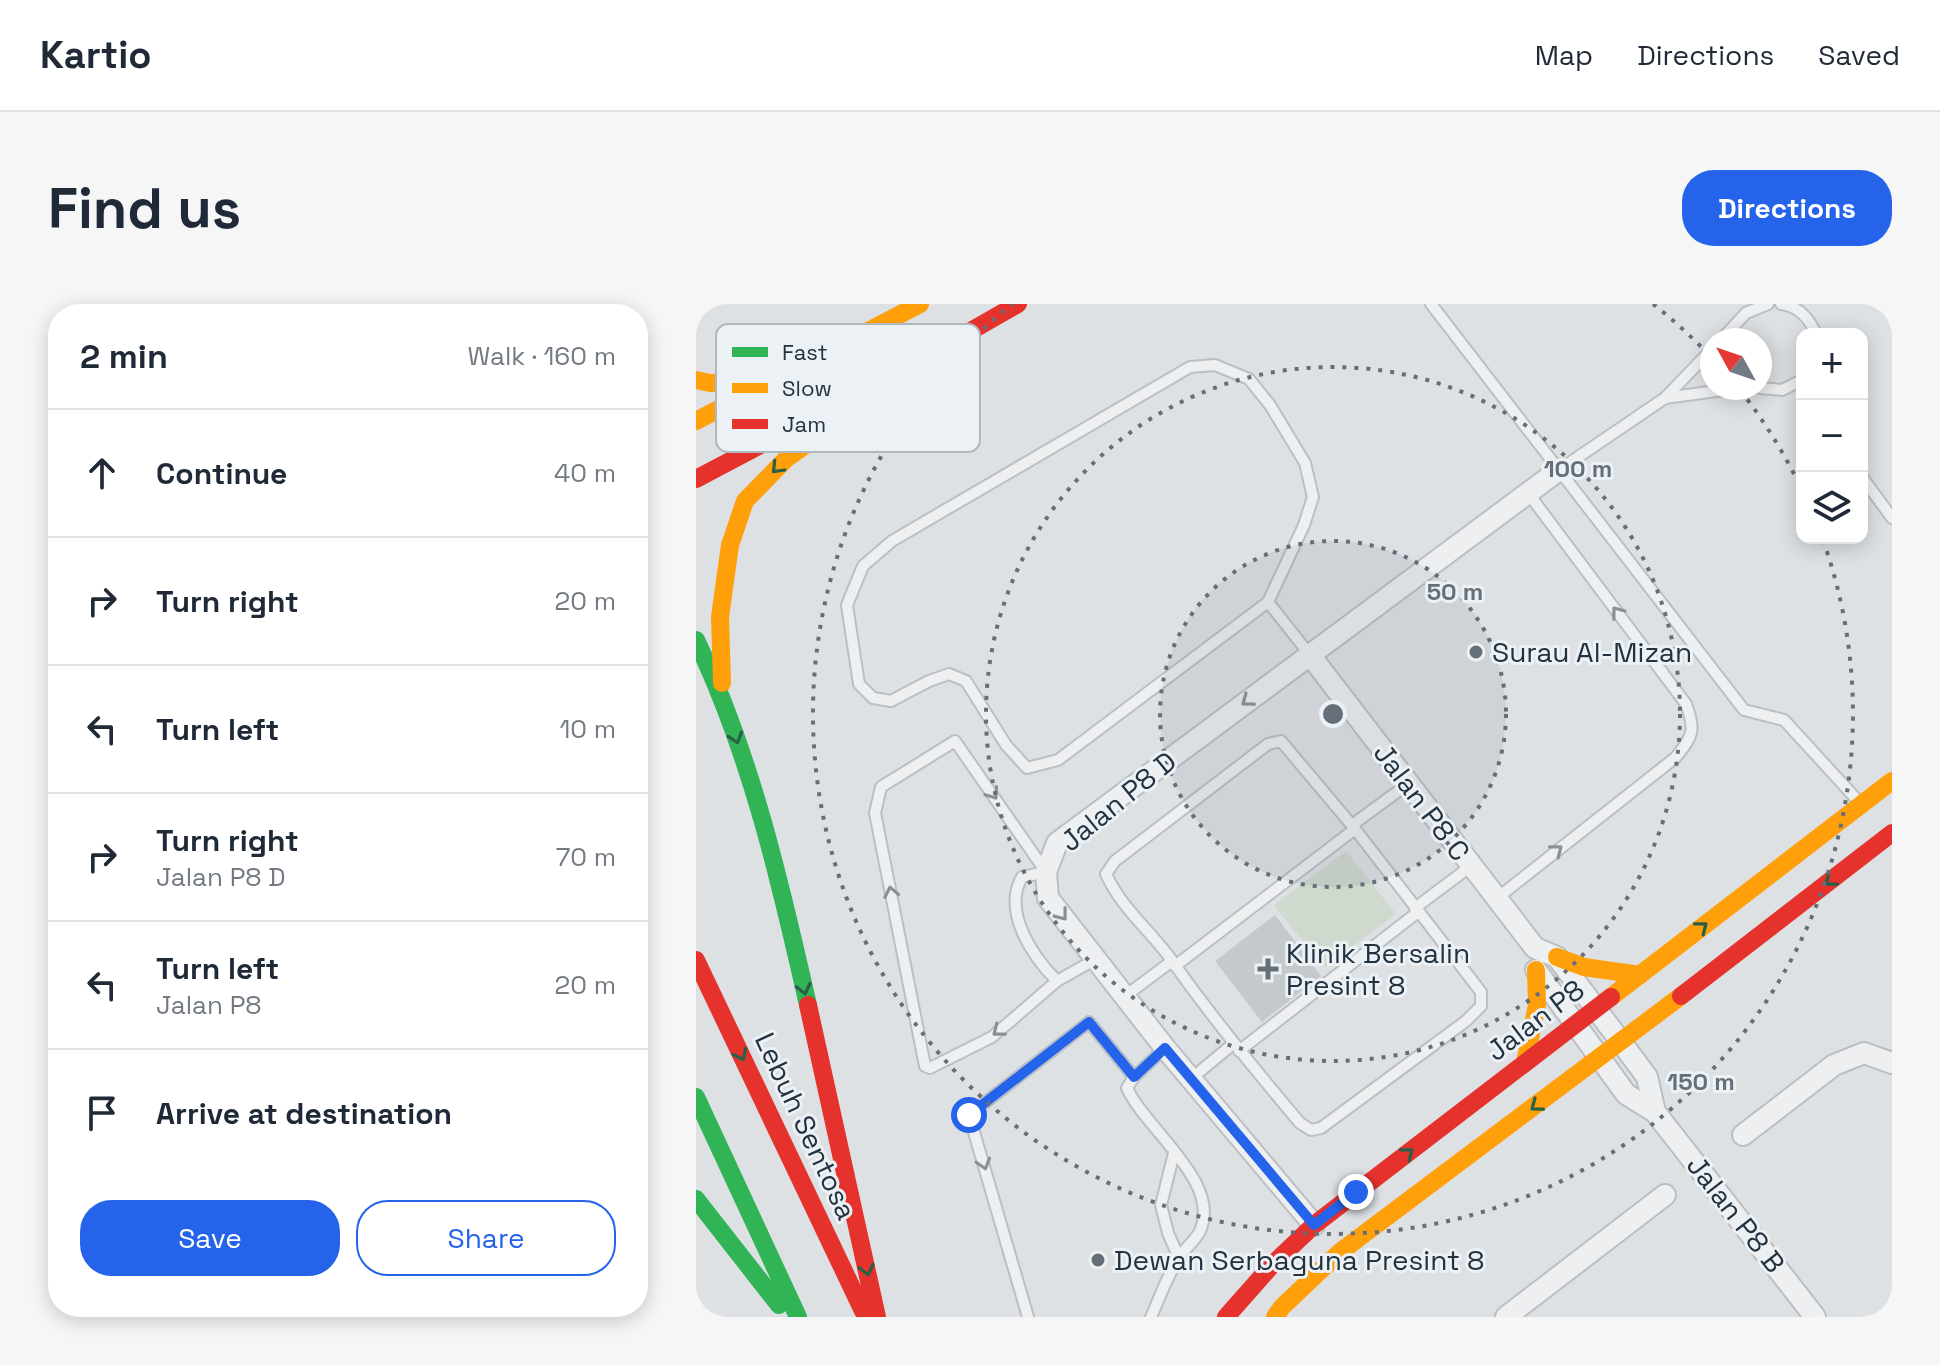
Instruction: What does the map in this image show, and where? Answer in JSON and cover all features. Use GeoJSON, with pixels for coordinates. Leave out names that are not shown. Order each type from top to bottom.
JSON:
{"type":"FeatureCollection","features":[{"type":"Feature","properties":{"kind":"main road"},"geometry":{"type":"LineString","coordinates":[[881,324],[920,304]]}},
{"type":"Feature","properties":{"kind":"main road"},"geometry":{"type":"LineString","coordinates":[[980,326],[1018,304]]}},
{"type":"Feature","properties":{"kind":"main road"},"geometry":{"type":"LineString","coordinates":[[696,380],[716,383]]}},
{"type":"Feature","properties":{"kind":"main road"},"geometry":{"type":"LineString","coordinates":[[696,421],[716,410]]}},
{"type":"Feature","properties":{"kind":"main road"},"geometry":{"type":"LineString","coordinates":[[696,479],[747,452]]}},
{"type":"Feature","properties":{"kind":"main road"},"geometry":{"type":"LineString","coordinates":[[722,694],[720,617],[730,545],[745,501],[796,452]]}},
{"type":"Feature","properties":{"kind":"main road"},"geometry":{"type":"LineString","coordinates":[[696,640],[722,694],[778,871],[877,1317]]}},
{"type":"Feature","properties":{"kind":"main road","name":"Jalan P8"},"geometry":{"type":"LineString","coordinates":[[1226,1317],[1272,1265],[1314,1225],[1892,781]]}},
{"type":"Feature","properties":{"kind":"main road"},"geometry":{"type":"LineString","coordinates":[[1275,1317],[1340,1252],[1599,1059],[1892,833]]}},
{"type":"Feature","properties":{"kind":"main road"},"geometry":{"type":"LineString","coordinates":[[1557,957],[1584,967],[1640,975]]}},
{"type":"Feature","properties":{"kind":"main road","name":"Lebuh Sentosa"},"geometry":{"type":"LineString","coordinates":[[696,960],[866,1317]]}},
{"type":"Feature","properties":{"kind":"main road"},"geometry":{"type":"LineString","coordinates":[[1525,1063],[1537,1008],[1536,970]]}},
{"type":"Feature","properties":{"kind":"main road"},"geometry":{"type":"LineString","coordinates":[[696,1097],[798,1317]]}},
{"type":"Feature","properties":{"kind":"main road"},"geometry":{"type":"LineString","coordinates":[[696,1199],[788,1317]]}},
{"type":"Feature","properties":{"kind":"street","name":"Jalan P8 D"},"geometry":{"type":"LineString","coordinates":[[1314,1225],[1165,1048],[1048,898],[1046,872],[1057,843],[1559,470]]}},
{"type":"Feature","properties":{"kind":"street","name":"Jalan P8 C"},"geometry":{"type":"LineString","coordinates":[[1310,655],[1535,948],[1557,957]]}},
{"type":"Feature","properties":{"kind":"street"},"geometry":{"type":"LineString","coordinates":[[1535,948],[1536,970],[1575,1025]]}},
{"type":"Feature","properties":{"kind":"street"},"geometry":{"type":"LineString","coordinates":[[1557,957],[1596,1009]]}},
{"type":"Feature","properties":{"kind":"street","name":"Jalan P8 B"},"geometry":{"type":"LineString","coordinates":[[1596,1009],[1647,1077],[1655,1112]]}},
{"type":"Feature","properties":{"kind":"street","name":"Jalan P8 B"},"geometry":{"type":"LineString","coordinates":[[1575,1025],[1626,1094],[1655,1112],[1815,1317]]}},
{"type":"Feature","properties":{"kind":"street"},"geometry":{"type":"LineString","coordinates":[[1743,1135],[1834,1065],[1864,1053],[1892,1063]]}},
{"type":"Feature","properties":{"kind":"street"},"geometry":{"type":"LineString","coordinates":[[1506,1317],[1665,1195]]}},
{"type":"Feature","properties":{"kind":"lane"},"geometry":{"type":"LineString","coordinates":[[1431,304],[1744,710],[1784,720],[1861,804]]}},
{"type":"Feature","properties":{"kind":"lane"},"geometry":{"type":"LineString","coordinates":[[1733,328],[1746,313],[1768,304]]}},
{"type":"Feature","properties":{"kind":"lane"},"geometry":{"type":"LineString","coordinates":[[1781,304],[1801,312],[1814,328]]}},
{"type":"Feature","properties":{"kind":"lane"},"geometry":{"type":"LineString","coordinates":[[1736,328],[1737,324]]}},
{"type":"Feature","properties":{"kind":"lane"},"geometry":{"type":"LineString","coordinates":[[1559,470],[1665,398],[1700,362]]}},
{"type":"Feature","properties":{"kind":"lane"},"geometry":{"type":"LineString","coordinates":[[1215,365],[1249,379],[1270,405],[1305,463],[1313,497],[1304,525],[1268,602],[1058,760],[1027,768],[1006,745],[966,681],[949,674],[891,701],[873,698],[859,684],[847,605],[863,566],[892,541],[1190,367],[1215,365]]}},
{"type":"Feature","properties":{"kind":"lane"},"geometry":{"type":"LineString","coordinates":[[1772,389],[1796,388]]}},
{"type":"Feature","properties":{"kind":"lane"},"geometry":{"type":"LineString","coordinates":[[1665,398],[1700,393]]}},
{"type":"Feature","properties":{"kind":"lane"},"geometry":{"type":"LineString","coordinates":[[1868,485],[1892,518]]}},
{"type":"Feature","properties":{"kind":"lane"},"geometry":{"type":"LineString","coordinates":[[1496,899],[1675,758],[1690,741],[1693,722],[1678,693],[1528,493]]}},
{"type":"Feature","properties":{"kind":"lane"},"geometry":{"type":"LineString","coordinates":[[1268,602],[1310,655]]}},
{"type":"Feature","properties":{"kind":"lane"},"geometry":{"type":"LineString","coordinates":[[1057,981],[1038,961],[1026,942],[1015,901],[1022,877],[1046,872],[955,741],[881,787],[875,813],[925,1066],[930,1068],[992,1037],[1057,981],[1096,959]]}},
{"type":"Feature","properties":{"kind":"lane"},"geometry":{"type":"LineString","coordinates":[[1281,741],[1354,827],[1481,992],[1481,1006],[1466,1021],[1321,1128],[1311,1130],[1300,1123],[1236,1048],[1174,964],[1112,889],[1106,874],[1115,861],[1268,744],[1281,741]]}},
{"type":"Feature","properties":{"kind":"lane"},"geometry":{"type":"LineString","coordinates":[[1124,997],[1174,964],[1408,784]]}},
{"type":"Feature","properties":{"kind":"lane"},"geometry":{"type":"LineString","coordinates":[[1192,1078],[1236,1048],[1471,866]]}},
{"type":"Feature","properties":{"kind":"lane"},"geometry":{"type":"LineString","coordinates":[[1028,1317],[969,1115],[1089,1022],[1134,1077]]}},
{"type":"Feature","properties":{"kind":"lane"},"geometry":{"type":"LineString","coordinates":[[1151,1317],[1179,1258],[1200,1232],[1204,1213],[1199,1185],[1135,1105],[1127,1088],[1134,1077],[1165,1048]]}},
{"type":"Feature","properties":{"kind":"lane"},"geometry":{"type":"LineString","coordinates":[[1174,1153],[1161,1205],[1179,1258]]}},
{"type":"Feature","properties":{"kind":"shaded area"},"geometry":{"type":"Polygon","coordinates":[[[1346,851],[1396,914],[1324,968],[1274,905],[1346,851]]]}},
{"type":"Feature","properties":{"kind":"building","name":"Klinik Bersalin Presint 8"},"geometry":{"type":"Polygon","coordinates":[[[1275,915],[1321,976],[1262,1022],[1215,961],[1275,915]]]}},
{"type":"Feature","properties":{"kind":"traffic: fast"},"geometry":{"type":"LineString","coordinates":[[696,640],[733,728],[748,773],[775,865],[808,1005]]}},
{"type":"Feature","properties":{"kind":"traffic: fast"},"geometry":{"type":"LineString","coordinates":[[696,1097],[798,1317]]}},
{"type":"Feature","properties":{"kind":"traffic: fast"},"geometry":{"type":"LineString","coordinates":[[696,1199],[779,1305]]}},
{"type":"Feature","properties":{"kind":"traffic: slow"},"geometry":{"type":"LineString","coordinates":[[882,324],[920,304]]}},
{"type":"Feature","properties":{"kind":"traffic: slow"},"geometry":{"type":"LineString","coordinates":[[696,380],[716,383]]}},
{"type":"Feature","properties":{"kind":"traffic: slow"},"geometry":{"type":"LineString","coordinates":[[696,421],[716,411]]}},
{"type":"Feature","properties":{"kind":"traffic: slow"},"geometry":{"type":"LineString","coordinates":[[722,683],[720,617],[730,545],[745,501],[796,452]]}},
{"type":"Feature","properties":{"kind":"traffic: slow"},"geometry":{"type":"LineString","coordinates":[[1611,997],[1892,781]]}},
{"type":"Feature","properties":{"kind":"traffic: slow"},"geometry":{"type":"LineString","coordinates":[[1557,957],[1584,967],[1640,975]]}},
{"type":"Feature","properties":{"kind":"traffic: slow"},"geometry":{"type":"LineString","coordinates":[[1525,1063],[1537,1005],[1536,970]]}},
{"type":"Feature","properties":{"kind":"traffic: slow"},"geometry":{"type":"LineString","coordinates":[[1275,1317],[1340,1252],[1681,996]]}},
{"type":"Feature","properties":{"kind":"traffic: jam"},"geometry":{"type":"LineString","coordinates":[[980,326],[1018,304]]}},
{"type":"Feature","properties":{"kind":"traffic: jam"},"geometry":{"type":"LineString","coordinates":[[696,479],[747,452]]}},
{"type":"Feature","properties":{"kind":"traffic: jam"},"geometry":{"type":"LineString","coordinates":[[1681,996],[1892,833]]}},
{"type":"Feature","properties":{"kind":"traffic: jam"},"geometry":{"type":"LineString","coordinates":[[696,960],[863,1311]]}},
{"type":"Feature","properties":{"kind":"traffic: jam"},"geometry":{"type":"LineString","coordinates":[[1226,1317],[1272,1265],[1314,1225],[1611,997]]}},
{"type":"Feature","properties":{"kind":"traffic: jam"},"geometry":{"type":"LineString","coordinates":[[808,1005],[877,1317]]}},
{"type":"Feature","properties":{"kind":"place","name":"Surau Al-Mizan"},"geometry":{"type":"Point","coordinates":[1476,652]}},
{"type":"Feature","properties":{"kind":"place","name":"Klinik Bersalin Presint 8"},"geometry":{"type":"Point","coordinates":[1268,969]}},
{"type":"Feature","properties":{"kind":"place","name":"Dewan Serbaguna Presint 8"},"geometry":{"type":"Point","coordinates":[1098,1260]}},
{"type":"Feature","properties":{"kind":"route"},"geometry":{"type":"LineString","coordinates":[[969,1115],[1089,1022],[1134,1077],[1165,1048],[1314,1225],[1356,1192]]}}]}
